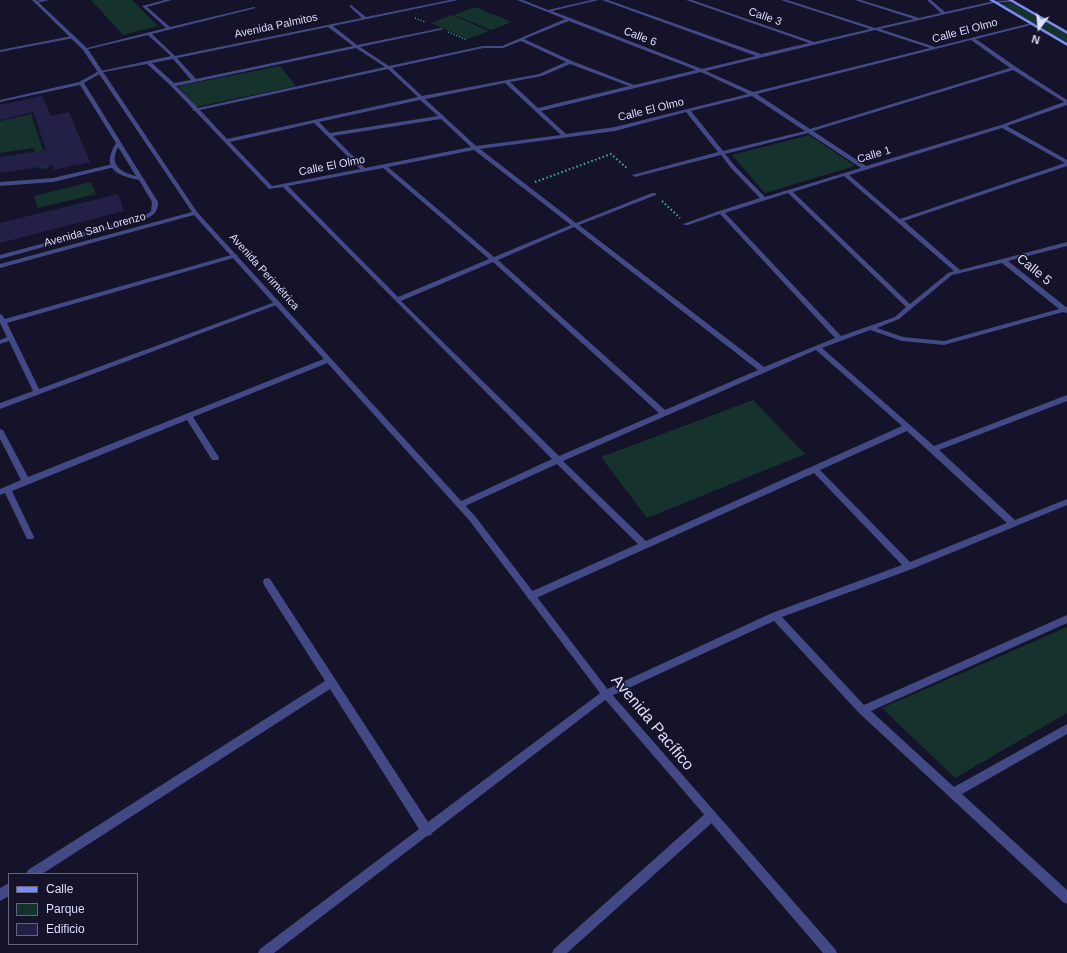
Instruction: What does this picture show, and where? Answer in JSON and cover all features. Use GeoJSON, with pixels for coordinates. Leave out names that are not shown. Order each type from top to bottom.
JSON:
{"type":"FeatureCollection","features":[{"type":"Feature","properties":{"kind":"main road"},"geometry":{"type":"LineString","coordinates":[[992,1],[1067,45]]}},
{"type":"Feature","properties":{"kind":"main road"},"geometry":{"type":"LineString","coordinates":[[1011,1],[1067,33]]}},
{"type":"Feature","properties":{"kind":"street"},"geometry":{"type":"LineString","coordinates":[[35,1],[47,0]]}},
{"type":"Feature","properties":{"kind":"street"},"geometry":{"type":"LineString","coordinates":[[168,28],[144,6],[170,0]]}},
{"type":"Feature","properties":{"kind":"street","name":"Avenida Palmitos"},"geometry":{"type":"LineString","coordinates":[[0,101],[81,83],[101,72],[173,56],[456,0]]}},
{"type":"Feature","properties":{"kind":"street","name":"Calle 6"},"geometry":{"type":"LineString","coordinates":[[519,0],[703,71],[753,94],[865,168]]}},
{"type":"Feature","properties":{"kind":"street"},"geometry":{"type":"LineString","coordinates":[[546,11],[597,0]]}},
{"type":"Feature","properties":{"kind":"street"},"geometry":{"type":"LineString","coordinates":[[604,0],[762,56]]}},
{"type":"Feature","properties":{"kind":"street","name":"Calle 3"},"geometry":{"type":"LineString","coordinates":[[688,0],[814,43]]}},
{"type":"Feature","properties":{"kind":"street"},"geometry":{"type":"LineString","coordinates":[[783,0],[935,48]]}},
{"type":"Feature","properties":{"kind":"street"},"geometry":{"type":"LineString","coordinates":[[857,0],[919,19]]}},
{"type":"Feature","properties":{"kind":"street"},"geometry":{"type":"LineString","coordinates":[[929,0],[944,13]]}},
{"type":"Feature","properties":{"kind":"street","name":"Avenida Perimétrica"},"geometry":{"type":"LineString","coordinates":[[35,1],[84,49],[196,213],[460,505]]}},
{"type":"Feature","properties":{"kind":"street"},"geometry":{"type":"LineString","coordinates":[[537,110],[992,1],[1011,1]]}},
{"type":"Feature","properties":{"kind":"street"},"geometry":{"type":"LineString","coordinates":[[351,6],[365,18]]}},
{"type":"Feature","properties":{"kind":"street"},"geometry":{"type":"LineString","coordinates":[[84,49],[254,8]]}},
{"type":"Feature","properties":{"kind":"street"},"geometry":{"type":"LineString","coordinates":[[195,110],[483,47],[503,47],[569,19]]}},
{"type":"Feature","properties":{"kind":"street","name":"Calle El Olmo"},"geometry":{"type":"LineString","coordinates":[[225,141],[271,188],[475,148],[615,129],[1030,24]]}},
{"type":"Feature","properties":{"kind":"street"},"geometry":{"type":"LineString","coordinates":[[328,25],[357,48],[389,68],[475,148],[764,372]]}},
{"type":"Feature","properties":{"kind":"street"},"geometry":{"type":"LineString","coordinates":[[173,85],[357,48],[440,29]]}},
{"type":"Feature","properties":{"kind":"street"},"geometry":{"type":"LineString","coordinates":[[148,34],[173,56],[195,81]]}},
{"type":"Feature","properties":{"kind":"street"},"geometry":{"type":"LineString","coordinates":[[0,51],[72,37]]}},
{"type":"Feature","properties":{"kind":"street"},"geometry":{"type":"LineString","coordinates":[[973,39],[1014,68],[1067,102]]}},
{"type":"Feature","properties":{"kind":"street"},"geometry":{"type":"LineString","coordinates":[[522,40],[570,62],[634,87]]}},
{"type":"Feature","properties":{"kind":"street"},"geometry":{"type":"LineString","coordinates":[[148,62],[173,85],[225,141],[422,98],[540,75],[570,62]]}},
{"type":"Feature","properties":{"kind":"street"},"geometry":{"type":"LineString","coordinates":[[635,175],[810,131],[1014,68]]}},
{"type":"Feature","properties":{"kind":"street"},"geometry":{"type":"LineString","coordinates":[[507,82],[565,136]]}},
{"type":"Feature","properties":{"kind":"street"},"geometry":{"type":"LineString","coordinates":[[0,257],[148,216],[154,212],[156,207],[155,202],[81,83]]}},
{"type":"Feature","properties":{"kind":"street","name":"Calle 1"},"geometry":{"type":"LineString","coordinates":[[686,224],[788,191],[1003,126],[1067,102]]}},
{"type":"Feature","properties":{"kind":"street"},"geometry":{"type":"LineString","coordinates":[[688,111],[723,154],[764,199]]}},
{"type":"Feature","properties":{"kind":"street"},"geometry":{"type":"LineString","coordinates":[[330,136],[442,117]]}},
{"type":"Feature","properties":{"kind":"street"},"geometry":{"type":"LineString","coordinates":[[316,122],[364,170]]}},
{"type":"Feature","properties":{"kind":"street"},"geometry":{"type":"LineString","coordinates":[[1003,126],[1067,163]]}},
{"type":"Feature","properties":{"kind":"street"},"geometry":{"type":"LineString","coordinates":[[118,143],[112,152],[111,158],[113,166],[120,173],[141,180]]}},
{"type":"Feature","properties":{"kind":"street"},"geometry":{"type":"LineString","coordinates":[[899,221],[1067,163]]}},
{"type":"Feature","properties":{"kind":"street"},"geometry":{"type":"LineString","coordinates":[[0,184],[53,180],[113,166]]}},
{"type":"Feature","properties":{"kind":"street"},"geometry":{"type":"LineString","coordinates":[[384,166],[494,260],[665,414]]}},
{"type":"Feature","properties":{"kind":"street"},"geometry":{"type":"LineString","coordinates":[[845,174],[959,272]]}},
{"type":"Feature","properties":{"kind":"street"},"geometry":{"type":"LineString","coordinates":[[284,185],[557,460],[645,545]]}},
{"type":"Feature","properties":{"kind":"street"},"geometry":{"type":"LineString","coordinates":[[788,191],[910,307]]}},
{"type":"Feature","properties":{"kind":"street"},"geometry":{"type":"LineString","coordinates":[[397,300],[575,225],[654,194]]}},
{"type":"Feature","properties":{"kind":"street"},"geometry":{"type":"LineString","coordinates":[[721,212],[840,339]]}},
{"type":"Feature","properties":{"kind":"street","name":"Avenida San Lorenzo"},"geometry":{"type":"LineString","coordinates":[[0,266],[196,213]]}},
{"type":"Feature","properties":{"kind":"street"},"geometry":{"type":"LineString","coordinates":[[460,505],[557,460],[764,372],[817,347],[897,318],[950,274],[1067,244]]}},
{"type":"Feature","properties":{"kind":"street"},"geometry":{"type":"LineString","coordinates":[[37,392],[2,319],[235,256]]}},
{"type":"Feature","properties":{"kind":"street","name":"Calle 5"},"geometry":{"type":"LineString","coordinates":[[1004,261],[1066,310]]}},
{"type":"Feature","properties":{"kind":"street"},"geometry":{"type":"LineString","coordinates":[[0,406],[277,303]]}},
{"type":"Feature","properties":{"kind":"street"},"geometry":{"type":"LineString","coordinates":[[870,328],[902,339],[944,343],[1066,310]]}},
{"type":"Feature","properties":{"kind":"street"},"geometry":{"type":"LineString","coordinates":[[0,342],[11,338]]}},
{"type":"Feature","properties":{"kind":"street"},"geometry":{"type":"LineString","coordinates":[[817,347],[933,449],[1013,523]]}},
{"type":"Feature","properties":{"kind":"street"},"geometry":{"type":"LineString","coordinates":[[30,537],[4,490],[328,360]]}},
{"type":"Feature","properties":{"kind":"street"},"geometry":{"type":"LineString","coordinates":[[933,449],[1067,398]]}},
{"type":"Feature","properties":{"kind":"street"},"geometry":{"type":"LineString","coordinates":[[188,416],[215,458]]}},
{"type":"Feature","properties":{"kind":"street"},"geometry":{"type":"LineString","coordinates":[[531,596],[908,427]]}},
{"type":"Feature","properties":{"kind":"street"},"geometry":{"type":"LineString","coordinates":[[0,432],[26,481]]}},
{"type":"Feature","properties":{"kind":"street"},"geometry":{"type":"LineString","coordinates":[[816,469],[909,566]]}},
{"type":"Feature","properties":{"kind":"street"},"geometry":{"type":"LineString","coordinates":[[264,953],[606,694],[775,616],[909,566],[1067,502]]}},
{"type":"Feature","properties":{"kind":"street","name":"Avenida Pacífico"},"geometry":{"type":"LineString","coordinates":[[460,505],[472,518],[606,694],[825,951]]}},
{"type":"Feature","properties":{"kind":"street"},"geometry":{"type":"LineString","coordinates":[[268,582],[427,830]]}},
{"type":"Feature","properties":{"kind":"street"},"geometry":{"type":"LineString","coordinates":[[775,616],[863,710],[1067,898]]}},
{"type":"Feature","properties":{"kind":"street"},"geometry":{"type":"LineString","coordinates":[[863,710],[1067,619]]}},
{"type":"Feature","properties":{"kind":"street"},"geometry":{"type":"LineString","coordinates":[[34,873],[332,682]]}},
{"type":"Feature","properties":{"kind":"street"},"geometry":{"type":"LineString","coordinates":[[953,793],[1067,730]]}},
{"type":"Feature","properties":{"kind":"street"},"geometry":{"type":"LineString","coordinates":[[558,953],[711,816]]}},
{"type":"Feature","properties":{"kind":"path"},"geometry":{"type":"LineString","coordinates":[[524,186],[611,154]]}},
{"type":"Feature","properties":{"kind":"green space"},"geometry":{"type":"Polygon","coordinates":[[[91,0],[132,0],[158,26],[123,35],[91,0]]]}},
{"type":"Feature","properties":{"kind":"green space"},"geometry":{"type":"Polygon","coordinates":[[[1012,3],[1067,34],[1067,44],[999,4],[1012,3]]]}},
{"type":"Feature","properties":{"kind":"green space"},"geometry":{"type":"Polygon","coordinates":[[[475,7],[512,22],[491,30],[454,15],[475,7]]]}},
{"type":"Feature","properties":{"kind":"green space"},"geometry":{"type":"Polygon","coordinates":[[[452,15],[489,31],[468,39],[431,23],[452,15]]]}},
{"type":"Feature","properties":{"kind":"green space"},"geometry":{"type":"Polygon","coordinates":[[[280,66],[296,86],[196,107],[178,86],[280,66]]]}},
{"type":"Feature","properties":{"kind":"green space"},"geometry":{"type":"Polygon","coordinates":[[[31,114],[49,168],[40,169],[33,148],[0,153],[0,121],[31,114]]]}},
{"type":"Feature","properties":{"kind":"green space"},"geometry":{"type":"Polygon","coordinates":[[[809,135],[855,166],[765,193],[732,155],[809,135]]]}},
{"type":"Feature","properties":{"kind":"green space"},"geometry":{"type":"Polygon","coordinates":[[[91,182],[96,194],[38,208],[34,196],[91,182]]]}},
{"type":"Feature","properties":{"kind":"green space"},"geometry":{"type":"Polygon","coordinates":[[[753,400],[805,454],[647,518],[601,457],[753,400]]]}},
{"type":"Feature","properties":{"kind":"green space"},"geometry":{"type":"Polygon","coordinates":[[[1067,627],[1067,713],[955,778],[882,708],[1067,627]]]}},
{"type":"Feature","properties":{"kind":"building"},"geometry":{"type":"Polygon","coordinates":[[[42,96],[51,116],[69,112],[90,162],[54,170],[53,165],[0,173],[0,157],[46,150],[33,112],[0,120],[0,105],[42,96]]]}},
{"type":"Feature","properties":{"kind":"building"},"geometry":{"type":"Polygon","coordinates":[[[118,194],[124,211],[0,243],[0,223],[118,194]]]}}]}
